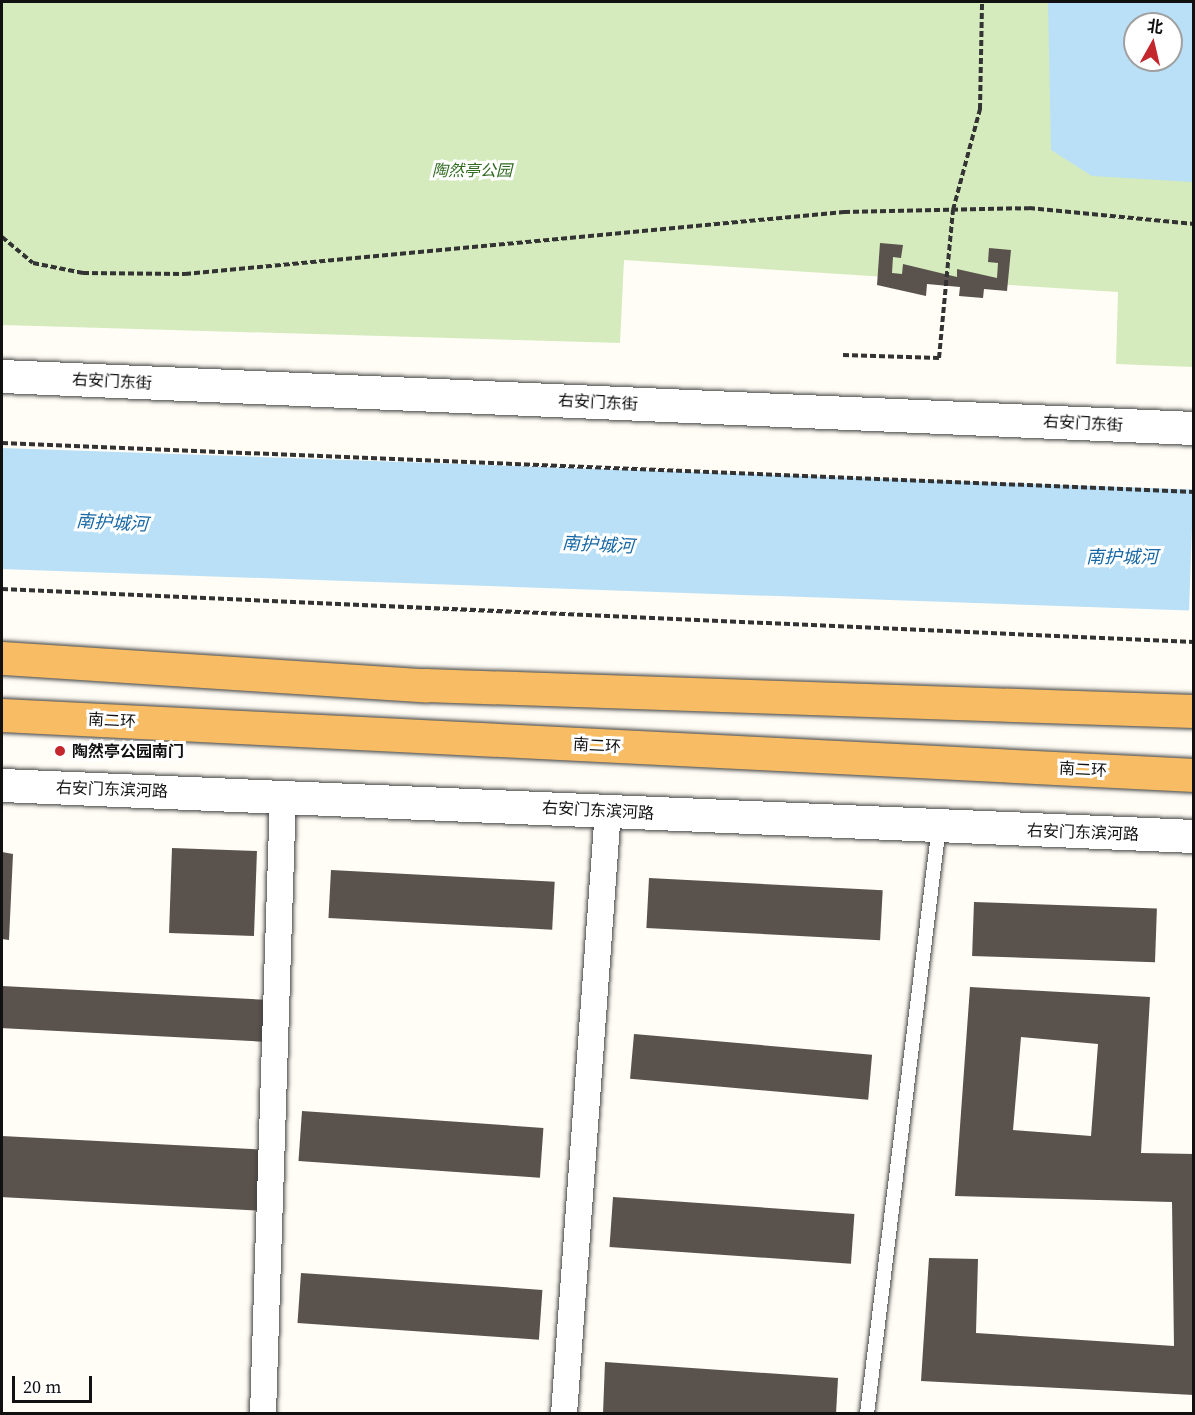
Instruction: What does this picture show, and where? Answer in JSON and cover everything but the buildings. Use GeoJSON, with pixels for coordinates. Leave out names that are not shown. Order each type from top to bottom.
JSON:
{"type":"FeatureCollection","features":[{"type":"Feature","properties":{"kind":"highway"},"geometry":{"type":"LineString","coordinates":[[2,658],[425,685],[1194,711]]}},
{"type":"Feature","properties":{"kind":"highway","name":"南二环"},"geometry":{"type":"LineString","coordinates":[[2,715],[1194,775]]}},
{"type":"Feature","properties":{"kind":"street","name":"右安门东街"},"geometry":{"type":"LineString","coordinates":[[2,376],[1194,428]]}},
{"type":"Feature","properties":{"kind":"street","name":"右安门东滨河路"},"geometry":{"type":"LineString","coordinates":[[2,785],[283,795],[1194,836]]}},
{"type":"Feature","properties":{"kind":"street"},"geometry":{"type":"LineString","coordinates":[[263,1413],[283,795]]}},
{"type":"Feature","properties":{"kind":"street"},"geometry":{"type":"LineString","coordinates":[[564,1413],[608,810]]}},
{"type":"Feature","properties":{"kind":"lane"},"geometry":{"type":"LineString","coordinates":[[867,1413],[939,826]]}},
{"type":"Feature","properties":{"kind":"path"},"geometry":{"type":"LineString","coordinates":[[843,355],[939,358],[953,210],[980,109],[982,2]]}},
{"type":"Feature","properties":{"kind":"path"},"geometry":{"type":"LineString","coordinates":[[2,237],[33,263],[83,273],[185,274],[833,213],[1029,208],[1194,224]]}},
{"type":"Feature","properties":{"kind":"path"},"geometry":{"type":"LineString","coordinates":[[2,443],[1194,492]]}},
{"type":"Feature","properties":{"kind":"path"},"geometry":{"type":"LineString","coordinates":[[2,589],[1194,642]]}},
{"type":"Feature","properties":{"kind":"green space","name":"陶然亭公园"},"geometry":{"type":"Polygon","coordinates":[[[2,2],[1193,2],[1193,367],[1116,364],[1118,292],[624,260],[620,343],[2,325],[2,2]]]}},
{"type":"Feature","properties":{"kind":"water"},"geometry":{"type":"Polygon","coordinates":[[[1048,2],[1193,2],[1193,182],[1092,176],[1051,150],[1048,2]]]}},
{"type":"Feature","properties":{"kind":"water","name":"南护城河"},"geometry":{"type":"Polygon","coordinates":[[[2,448],[1193,490],[1189,611],[2,569],[2,448]]]}},
{"type":"Feature","properties":{"kind":"place","name":"陶然亭公园南门"},"geometry":{"type":"Point","coordinates":[60,751]}}]}
